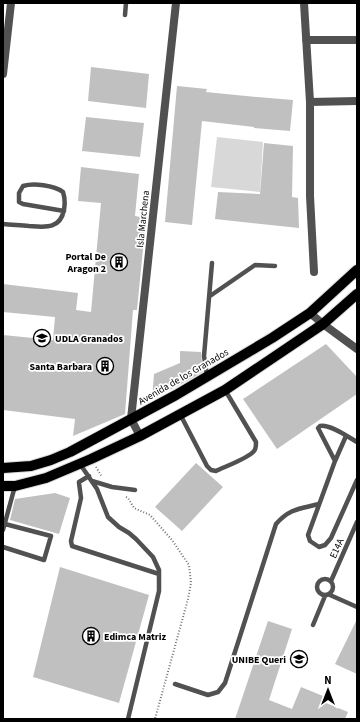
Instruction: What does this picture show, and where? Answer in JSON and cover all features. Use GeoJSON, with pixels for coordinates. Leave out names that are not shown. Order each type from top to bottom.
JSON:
{"type":"FeatureCollection","features":[{"type":"Feature","properties":{"kind":"main road","name":"Avenida de los Granados"},"geometry":{"type":"LineString","coordinates":[[3,468],[31,466],[51,460],[70,452],[131,419],[272,338],[310,313],[357,270]]}},
{"type":"Feature","properties":{"kind":"main road"},"geometry":{"type":"LineString","coordinates":[[3,486],[15,486],[41,480],[80,464],[140,436],[225,390],[323,324],[357,294]]}},
{"type":"Feature","properties":{"kind":"street"},"geometry":{"type":"LineString","coordinates":[[3,74],[11,3]]}},
{"type":"Feature","properties":{"kind":"street","name":"Isla Marchena"},"geometry":{"type":"LineString","coordinates":[[131,419],[176,3]]}},
{"type":"Feature","properties":{"kind":"street"},"geometry":{"type":"LineString","coordinates":[[304,3],[310,102],[310,196],[314,272]]}},
{"type":"Feature","properties":{"kind":"street"},"geometry":{"type":"LineString","coordinates":[[306,40],[357,40]]}},
{"type":"Feature","properties":{"kind":"street"},"geometry":{"type":"LineString","coordinates":[[310,102],[357,101]]}},
{"type":"Feature","properties":{"kind":"street"},"geometry":{"type":"LineString","coordinates":[[310,313],[357,349]]}},
{"type":"Feature","properties":{"kind":"street"},"geometry":{"type":"LineString","coordinates":[[131,419],[140,436]]}},
{"type":"Feature","properties":{"kind":"lane"},"geometry":{"type":"LineString","coordinates":[[125,15],[126,3]]}},
{"type":"Feature","properties":{"kind":"lane"},"geometry":{"type":"LineString","coordinates":[[3,224],[50,227],[61,220],[64,210],[64,196],[60,189],[27,184],[20,189],[18,198],[19,202],[22,204],[64,210]]}},
{"type":"Feature","properties":{"kind":"lane"},"geometry":{"type":"LineString","coordinates":[[207,376],[204,356],[212,263]]}},
{"type":"Feature","properties":{"kind":"lane"},"geometry":{"type":"LineString","coordinates":[[210,296],[255,266],[275,266]]}},
{"type":"Feature","properties":{"kind":"lane"},"geometry":{"type":"LineString","coordinates":[[180,414],[207,466],[211,470],[216,471],[248,456],[254,452],[256,442],[225,390]]}},
{"type":"Feature","properties":{"kind":"lane"},"geometry":{"type":"LineString","coordinates":[[335,461],[318,428],[320,426],[323,425],[329,427],[357,442]]}},
{"type":"Feature","properties":{"kind":"lane"},"geometry":{"type":"LineString","coordinates":[[346,436],[335,461],[308,535],[310,541],[319,547],[325,545],[331,538],[357,480]]}},
{"type":"Feature","properties":{"kind":"lane"},"geometry":{"type":"LineString","coordinates":[[80,464],[102,498],[108,517],[118,527],[129,533],[144,546],[153,557],[159,570],[159,592],[128,719]]}},
{"type":"Feature","properties":{"kind":"lane"},"geometry":{"type":"LineString","coordinates":[[135,490],[112,488],[90,478],[79,482],[78,488],[81,498],[71,541],[72,546],[159,574]]}},
{"type":"Feature","properties":{"kind":"lane"},"geometry":{"type":"LineString","coordinates":[[3,530],[15,486]]}},
{"type":"Feature","properties":{"kind":"lane"},"geometry":{"type":"LineString","coordinates":[[175,684],[208,695],[218,692],[225,683],[276,524],[284,515],[292,511],[320,504]]}},
{"type":"Feature","properties":{"kind":"lane","name":"E14A"},"geometry":{"type":"LineString","coordinates":[[331,581],[357,522]]}},
{"type":"Feature","properties":{"kind":"lane"},"geometry":{"type":"LineString","coordinates":[[3,547],[44,560],[51,536],[5,524]]}},
{"type":"Feature","properties":{"kind":"lane"},"geometry":{"type":"LineString","coordinates":[[313,625],[327,596],[333,591],[334,585],[331,581],[326,579],[320,580],[317,584],[317,590],[320,594],[327,596],[357,608]]}},
{"type":"Feature","properties":{"kind":"path"},"geometry":{"type":"LineString","coordinates":[[128,498],[134,508],[150,515],[172,540],[189,565],[191,583],[188,598],[155,719]]}},
{"type":"Feature","properties":{"kind":"shaded area"},"geometry":{"type":"Polygon","coordinates":[[[217,137],[263,142],[260,192],[211,187],[217,137]]]}},
{"type":"Feature","properties":{"kind":"building"},"geometry":{"type":"Polygon","coordinates":[[[91,67],[149,74],[146,108],[88,101],[91,67]]]}},
{"type":"Feature","properties":{"kind":"building"},"geometry":{"type":"Polygon","coordinates":[[[177,86],[207,89],[206,92],[293,100],[290,131],[202,121],[192,225],[165,222],[177,86]]]}},
{"type":"Feature","properties":{"kind":"building"},"geometry":{"type":"Polygon","coordinates":[[[86,117],[144,123],[140,157],[82,151],[86,117]]]}},
{"type":"Feature","properties":{"kind":"building"},"geometry":{"type":"Polygon","coordinates":[[[264,143],[293,146],[292,197],[298,198],[299,228],[215,219],[218,192],[260,194],[264,143]]]}},
{"type":"Feature","properties":{"kind":"building"},"geometry":{"type":"Polygon","coordinates":[[[81,167],[139,174],[135,216],[146,218],[137,310],[133,310],[125,414],[73,436],[75,419],[3,410],[3,335],[53,340],[55,317],[3,312],[3,284],[78,293],[76,310],[91,312],[101,203],[78,201],[81,167]]]}},
{"type":"Feature","properties":{"kind":"building"},"geometry":{"type":"Polygon","coordinates":[[[326,344],[357,377],[357,394],[277,449],[243,399],[326,344]]]}},
{"type":"Feature","properties":{"kind":"building"},"geometry":{"type":"Polygon","coordinates":[[[180,351],[201,352],[203,372],[152,400],[154,374],[180,363],[180,351]]]}},
{"type":"Feature","properties":{"kind":"building"},"geometry":{"type":"Polygon","coordinates":[[[196,463],[223,487],[182,531],[155,507],[196,463]]]}},
{"type":"Feature","properties":{"kind":"building"},"geometry":{"type":"Polygon","coordinates":[[[55,493],[70,498],[59,534],[10,520],[15,499],[55,493]]]}},
{"type":"Feature","properties":{"kind":"building","name":"Edimca Matriz"},"geometry":{"type":"Polygon","coordinates":[[[60,567],[149,595],[119,703],[33,677],[60,567]]]}},
{"type":"Feature","properties":{"kind":"building"},"geometry":{"type":"Polygon","coordinates":[[[357,619],[357,674],[335,664],[357,619]]]}},
{"type":"Feature","properties":{"kind":"building"},"geometry":{"type":"Polygon","coordinates":[[[268,621],[292,629],[269,700],[292,709],[301,687],[323,696],[321,701],[348,712],[345,719],[235,719],[268,621]]]}},
{"type":"Feature","properties":{"kind":"place","name":"Portal De Aragon 2"},"geometry":{"type":"Point","coordinates":[119,262]}},
{"type":"Feature","properties":{"kind":"place","name":"UDLA Granados"},"geometry":{"type":"Point","coordinates":[42,338]}},
{"type":"Feature","properties":{"kind":"place","name":"Santa Barbara"},"geometry":{"type":"Point","coordinates":[105,366]}},
{"type":"Feature","properties":{"kind":"place","name":"Edimca Matriz"},"geometry":{"type":"Point","coordinates":[91,636]}},
{"type":"Feature","properties":{"kind":"place","name":"UNIBE Queri"},"geometry":{"type":"Point","coordinates":[299,659]}}]}
